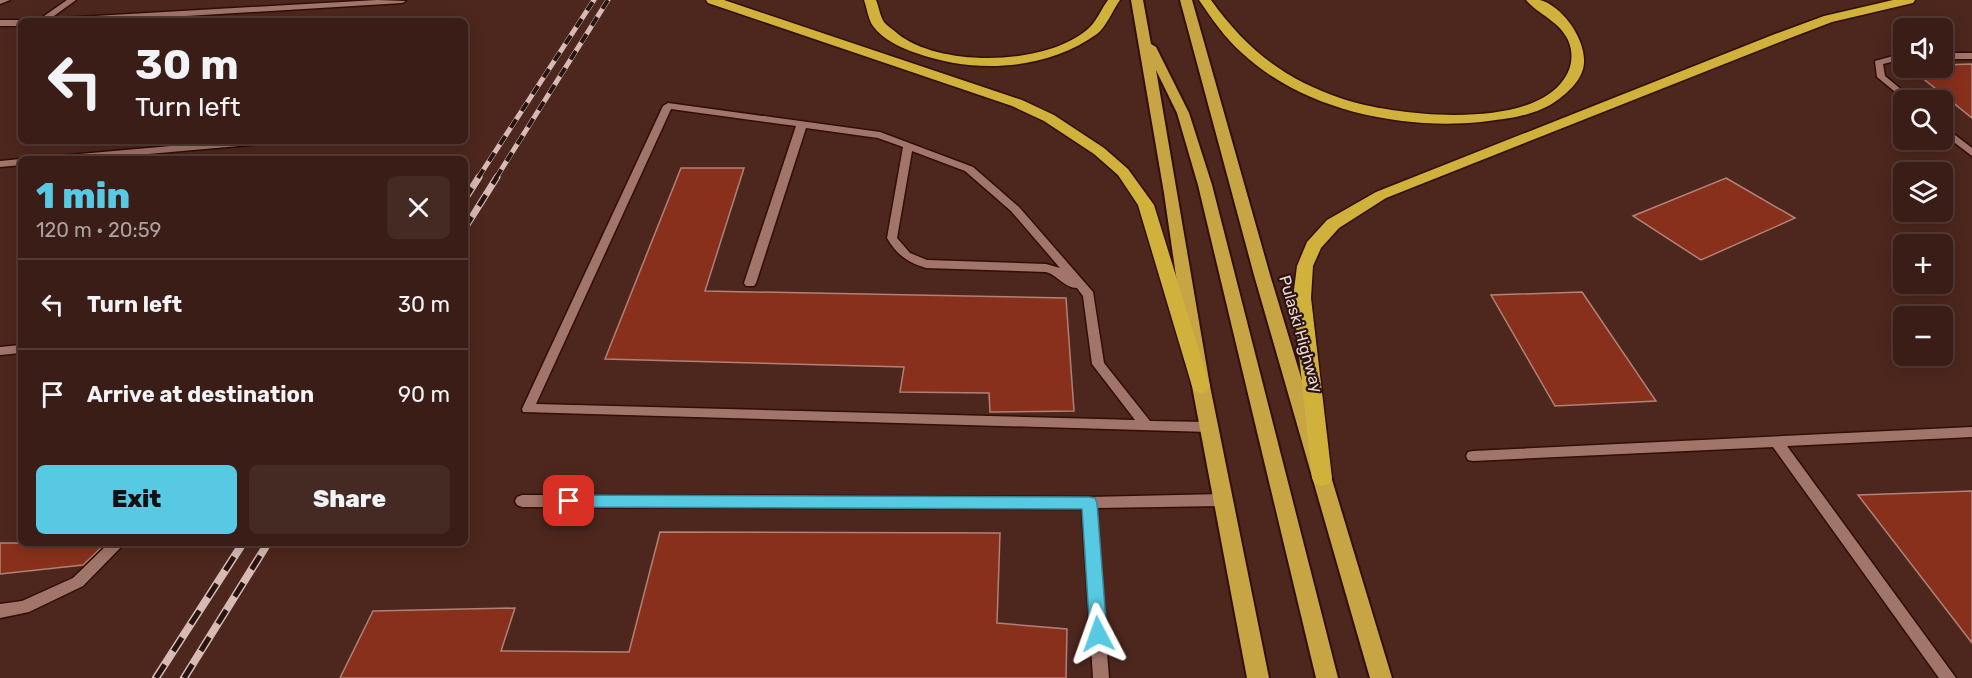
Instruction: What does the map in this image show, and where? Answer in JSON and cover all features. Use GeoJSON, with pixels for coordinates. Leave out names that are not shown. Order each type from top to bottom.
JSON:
{"type":"FeatureCollection","features":[{"type":"Feature","properties":{"kind":"highway"},"geometry":{"type":"LineString","coordinates":[[712,0],[1017,103],[1049,118],[1102,153],[1124,172],[1146,205],[1202,386]]}},
{"type":"Feature","properties":{"kind":"highway"},"geometry":{"type":"LineString","coordinates":[[870,0],[869,11],[883,30],[906,45],[934,56],[964,62],[992,63],[1047,56],[1071,46],[1092,35],[1104,22],[1114,0]]}},
{"type":"Feature","properties":{"kind":"highway"},"geometry":{"type":"LineString","coordinates":[[1137,0],[1172,193],[1209,427],[1258,678]]}},
{"type":"Feature","properties":{"kind":"highway","name":"Pulaski Highway"},"geometry":{"type":"LineString","coordinates":[[1186,0],[1262,275],[1381,678]]}},
{"type":"Feature","properties":{"kind":"highway"},"geometry":{"type":"LineString","coordinates":[[1205,0],[1223,26],[1254,58],[1307,89],[1336,101],[1391,115],[1456,120],[1526,110],[1561,92],[1578,72],[1579,54],[1574,36],[1559,19],[1532,0]]}},
{"type":"Feature","properties":{"kind":"highway"},"geometry":{"type":"LineString","coordinates":[[1322,478],[1302,298],[1305,266],[1313,246],[1333,224],[1382,195],[1780,37],[1828,19],[1909,0]]}},
{"type":"Feature","properties":{"kind":"highway"},"geometry":{"type":"LineString","coordinates":[[1142,30],[1183,113],[1204,185],[1327,678]]}},
{"type":"Feature","properties":{"kind":"street"},"geometry":{"type":"LineString","coordinates":[[0,2],[6,0]]}},
{"type":"Feature","properties":{"kind":"street"},"geometry":{"type":"LineString","coordinates":[[45,18],[72,0]]}},
{"type":"Feature","properties":{"kind":"street"},"geometry":{"type":"LineString","coordinates":[[101,18],[293,4],[402,1]]}},
{"type":"Feature","properties":{"kind":"street"},"geometry":{"type":"LineString","coordinates":[[0,23],[18,23]]}},
{"type":"Feature","properties":{"kind":"street"},"geometry":{"type":"LineString","coordinates":[[1953,56],[1972,56]]}},
{"type":"Feature","properties":{"kind":"street"},"geometry":{"type":"LineString","coordinates":[[1893,59],[1878,63],[1881,77],[1897,90]]}},
{"type":"Feature","properties":{"kind":"street"},"geometry":{"type":"LineString","coordinates":[[1146,425],[1098,364],[1089,295],[1015,209],[969,169],[880,135],[668,106],[528,409],[1209,427]]}},
{"type":"Feature","properties":{"kind":"street"},"geometry":{"type":"LineString","coordinates":[[750,283],[802,124]]}},
{"type":"Feature","properties":{"kind":"street"},"geometry":{"type":"LineString","coordinates":[[1953,137],[1972,153]]}},
{"type":"Feature","properties":{"kind":"street"},"geometry":{"type":"LineString","coordinates":[[91,156],[227,144]]}},
{"type":"Feature","properties":{"kind":"street"},"geometry":{"type":"LineString","coordinates":[[908,145],[892,238],[899,250],[908,258],[926,264],[1046,268],[1056,271],[1089,295]]}},
{"type":"Feature","properties":{"kind":"street"},"geometry":{"type":"LineString","coordinates":[[0,164],[18,162]]}},
{"type":"Feature","properties":{"kind":"street"},"geometry":{"type":"LineString","coordinates":[[0,351],[18,349]]}},
{"type":"Feature","properties":{"kind":"street"},"geometry":{"type":"LineString","coordinates":[[1473,456],[1972,432]]}},
{"type":"Feature","properties":{"kind":"street"},"geometry":{"type":"LineString","coordinates":[[1776,441],[1948,678]]}},
{"type":"Feature","properties":{"kind":"street"},"geometry":{"type":"LineString","coordinates":[[522,501],[1089,503],[1224,500]]}},
{"type":"Feature","properties":{"kind":"street"},"geometry":{"type":"LineString","coordinates":[[1089,503],[1101,678]]}},
{"type":"Feature","properties":{"kind":"street"},"geometry":{"type":"LineString","coordinates":[[0,610],[24,607],[78,582],[115,546]]}},
{"type":"Feature","properties":{"kind":"building"},"geometry":{"type":"Polygon","coordinates":[[[1972,64],[1972,118],[1953,103],[1953,90],[1937,90],[1922,78],[1953,78],[1953,65],[1972,64]]]}},
{"type":"Feature","properties":{"kind":"building"},"geometry":{"type":"Polygon","coordinates":[[[681,168],[744,168],[705,291],[1066,298],[1074,411],[990,412],[989,393],[900,392],[904,367],[605,359],[681,168]]]}},
{"type":"Feature","properties":{"kind":"building"},"geometry":{"type":"Polygon","coordinates":[[[1726,178],[1795,218],[1701,260],[1633,216],[1726,178]]]}},
{"type":"Feature","properties":{"kind":"building"},"geometry":{"type":"Polygon","coordinates":[[[1582,292],[1656,401],[1555,406],[1491,295],[1582,292]]]}},
{"type":"Feature","properties":{"kind":"building"},"geometry":{"type":"Polygon","coordinates":[[[1972,491],[1972,643],[1858,495],[1972,491]]]}},
{"type":"Feature","properties":{"kind":"building"},"geometry":{"type":"Polygon","coordinates":[[[660,532],[1000,533],[997,623],[1067,629],[1066,678],[340,678],[373,611],[515,608],[501,651],[629,652],[660,532]]]}},
{"type":"Feature","properties":{"kind":"building"},"geometry":{"type":"Polygon","coordinates":[[[0,543],[18,543],[18,546],[103,546],[83,565],[0,574],[0,543]]]}},
{"type":"Feature","properties":{"kind":"railway"},"geometry":{"type":"LineString","coordinates":[[478,178],[594,0]]}},
{"type":"Feature","properties":{"kind":"railway"},"geometry":{"type":"LineString","coordinates":[[496,178],[608,0]]}},
{"type":"Feature","properties":{"kind":"railway"},"geometry":{"type":"LineString","coordinates":[[468,194],[479,177]]}},
{"type":"Feature","properties":{"kind":"railway"},"geometry":{"type":"LineString","coordinates":[[468,223],[497,177]]}},
{"type":"Feature","properties":{"kind":"railway"},"geometry":{"type":"LineString","coordinates":[[156,678],[241,546]]}},
{"type":"Feature","properties":{"kind":"railway"},"geometry":{"type":"LineString","coordinates":[[184,678],[266,546]]}},
{"type":"Feature","properties":{"kind":"route"},"geometry":{"type":"LineString","coordinates":[[569,501],[1089,503],[1098,634]]}}]}
